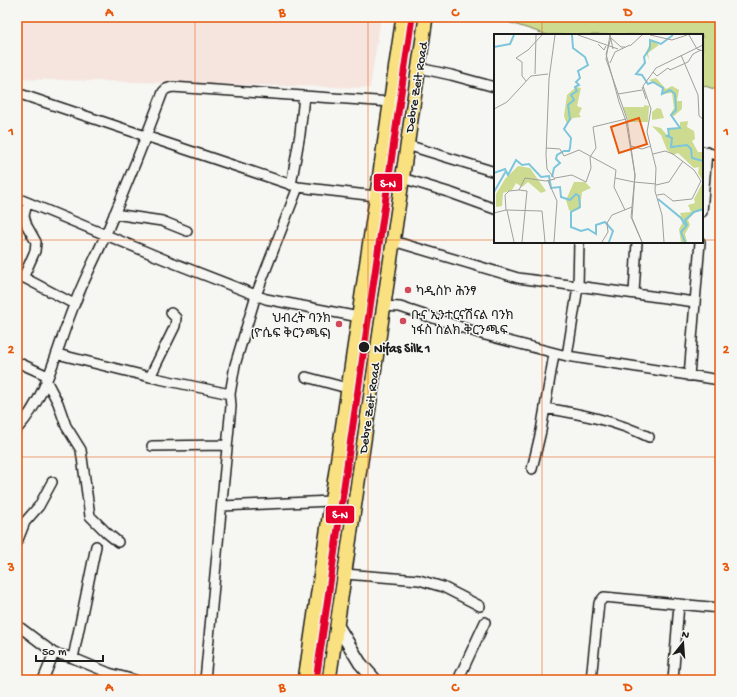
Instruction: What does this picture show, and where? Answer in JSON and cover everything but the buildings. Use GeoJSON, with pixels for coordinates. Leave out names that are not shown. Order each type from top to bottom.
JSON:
{"type":"FeatureCollection","features":[{"type":"Feature","properties":{"kind":"main road","name":"Debre Zeit Road"},"geometry":{"type":"LineString","coordinates":[[305,680],[403,17]]}},
{"type":"Feature","properties":{"kind":"main road","name":"Debre Zeit Road"},"geometry":{"type":"LineString","coordinates":[[329,680],[406,145],[426,17]]}},
{"type":"Feature","properties":{"kind":"street"},"geometry":{"type":"LineString","coordinates":[[419,68],[494,86]]}},
{"type":"Feature","properties":{"kind":"street"},"geometry":{"type":"LineString","coordinates":[[17,429],[37,403],[57,354],[74,304],[106,235],[163,92],[166,89],[172,87],[390,102]]}},
{"type":"Feature","properties":{"kind":"street"},"geometry":{"type":"LineString","coordinates":[[23,95],[294,186],[376,196]]}},
{"type":"Feature","properties":{"kind":"street"},"geometry":{"type":"LineString","coordinates":[[205,680],[232,406],[230,394],[235,365],[256,295],[294,186],[304,96]]}},
{"type":"Feature","properties":{"kind":"street"},"geometry":{"type":"LineString","coordinates":[[406,145],[494,172]]}},
{"type":"Feature","properties":{"kind":"street"},"geometry":{"type":"LineString","coordinates":[[703,182],[704,151],[720,156]]}},
{"type":"Feature","properties":{"kind":"street"},"geometry":{"type":"LineString","coordinates":[[402,178],[494,208]]}},
{"type":"Feature","properties":{"kind":"street"},"geometry":{"type":"LineString","coordinates":[[17,198],[166,260],[266,299],[359,317]]}},
{"type":"Feature","properties":{"kind":"street"},"geometry":{"type":"LineString","coordinates":[[27,203],[24,216],[27,226],[36,242],[35,251],[20,276],[74,304]]}},
{"type":"Feature","properties":{"kind":"street"},"geometry":{"type":"LineString","coordinates":[[114,214],[162,221],[187,231]]}},
{"type":"Feature","properties":{"kind":"street"},"geometry":{"type":"LineString","coordinates":[[393,241],[518,278],[695,302]]}},
{"type":"Feature","properties":{"kind":"street"},"geometry":{"type":"LineString","coordinates":[[567,356],[578,287],[579,243]]}},
{"type":"Feature","properties":{"kind":"street"},"geometry":{"type":"LineString","coordinates":[[634,293],[637,243]]}},
{"type":"Feature","properties":{"kind":"street"},"geometry":{"type":"LineString","coordinates":[[689,376],[700,243]]}},
{"type":"Feature","properties":{"kind":"street"},"geometry":{"type":"LineString","coordinates":[[383,306],[400,307],[485,335],[554,354],[720,380]]}},
{"type":"Feature","properties":{"kind":"street"},"geometry":{"type":"LineString","coordinates":[[150,377],[175,326],[176,318],[171,313]]}},
{"type":"Feature","properties":{"kind":"street"},"geometry":{"type":"LineString","coordinates":[[57,354],[150,377],[230,394]]}},
{"type":"Feature","properties":{"kind":"street"},"geometry":{"type":"LineString","coordinates":[[532,469],[545,408],[554,354]]}},
{"type":"Feature","properties":{"kind":"street"},"geometry":{"type":"LineString","coordinates":[[17,362],[47,378],[66,426],[81,450],[90,516],[102,529],[118,542]]}},
{"type":"Feature","properties":{"kind":"street"},"geometry":{"type":"LineString","coordinates":[[306,377],[347,388]]}},
{"type":"Feature","properties":{"kind":"street"},"geometry":{"type":"LineString","coordinates":[[545,408],[608,421],[649,437]]}},
{"type":"Feature","properties":{"kind":"street"},"geometry":{"type":"LineString","coordinates":[[152,446],[227,445]]}},
{"type":"Feature","properties":{"kind":"street"},"geometry":{"type":"LineString","coordinates":[[17,542],[25,522],[39,506],[52,482]]}},
{"type":"Feature","properties":{"kind":"street"},"geometry":{"type":"LineString","coordinates":[[222,506],[331,501]]}},
{"type":"Feature","properties":{"kind":"street"},"geometry":{"type":"LineString","coordinates":[[73,658],[96,546]]}},
{"type":"Feature","properties":{"kind":"street"},"geometry":{"type":"LineString","coordinates":[[345,574],[419,580],[443,587],[480,606]]}},
{"type":"Feature","properties":{"kind":"street"},"geometry":{"type":"LineString","coordinates":[[591,680],[599,603],[604,597],[720,608]]}},
{"type":"Feature","properties":{"kind":"street"},"geometry":{"type":"LineString","coordinates":[[673,680],[678,604]]}},
{"type":"Feature","properties":{"kind":"street"},"geometry":{"type":"LineString","coordinates":[[458,680],[486,622]]}},
{"type":"Feature","properties":{"kind":"street"},"geometry":{"type":"LineString","coordinates":[[17,625],[54,653],[73,658],[135,680]]}},
{"type":"Feature","properties":{"kind":"street"},"geometry":{"type":"LineString","coordinates":[[337,625],[360,663],[375,680]]}},
{"type":"Feature","properties":{"kind":"street"},"geometry":{"type":"LineString","coordinates":[[43,680],[54,653]]}},
{"type":"Feature","properties":{"kind":"shaded area"},"geometry":{"type":"Polygon","coordinates":[[[17,17],[381,17],[370,88],[17,79],[17,17]]]}},
{"type":"Feature","properties":{"kind":"green space"},"geometry":{"type":"Polygon","coordinates":[[[492,17],[720,17],[720,91],[703,85],[703,34],[545,34],[492,17]]]}},
{"type":"Feature","properties":{"kind":"transit line","name":"S-N"},"geometry":{"type":"LineString","coordinates":[[316,680],[412,17]]}},
{"type":"Feature","properties":{"kind":"place","name":"ካዲስኮ ሕንፃ"},"geometry":{"type":"Point","coordinates":[408,290]}},
{"type":"Feature","properties":{"kind":"place","name":"ቡና ኢንተርናሽናል ባንክ ነፋስ ስልክ ቅርንጫፍ"},"geometry":{"type":"Point","coordinates":[403,321]}},
{"type":"Feature","properties":{"kind":"place","name":"ህብረት ባንክ (ዮሴፍ ቅርንጫፍ)"},"geometry":{"type":"Point","coordinates":[339,324]}},
{"type":"Feature","properties":{"kind":"place","name":"Nifas Silk 1"},"geometry":{"type":"Point","coordinates":[364,347]}}]}
